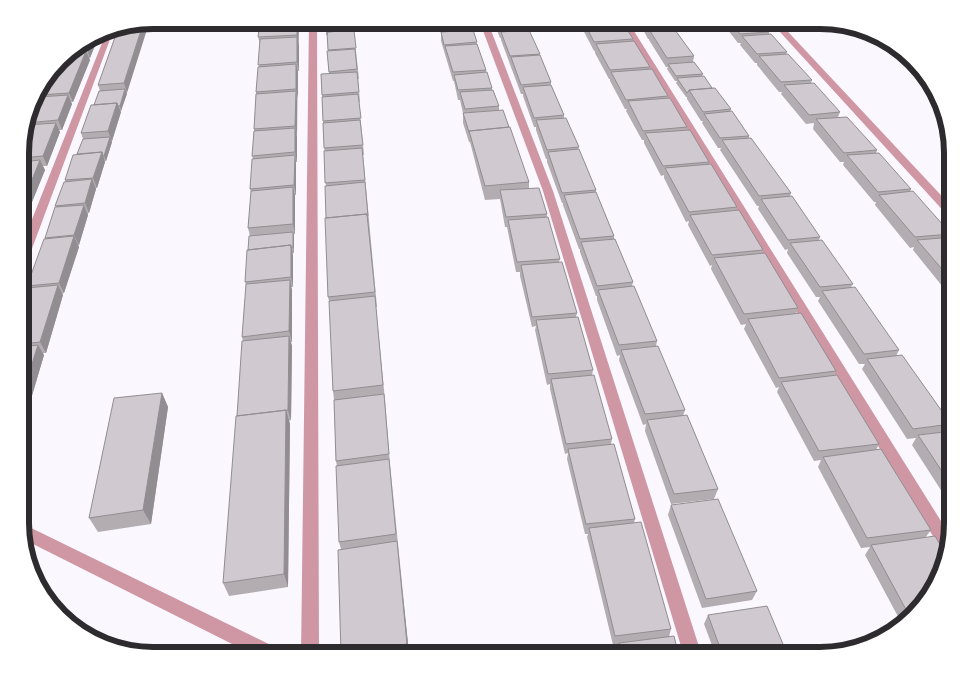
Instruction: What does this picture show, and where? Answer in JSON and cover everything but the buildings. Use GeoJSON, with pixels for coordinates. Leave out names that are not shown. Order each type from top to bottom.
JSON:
{"type":"FeatureCollection","features":[{"type":"Feature","properties":{"kind":"street"},"geometry":{"type":"LineString","coordinates":[[310,647],[313,29]]}},
{"type":"Feature","properties":{"kind":"street"},"geometry":{"type":"LineString","coordinates":[[486,29],[548,191],[690,647]]}},
{"type":"Feature","properties":{"kind":"street"},"geometry":{"type":"LineString","coordinates":[[629,29],[943,538]]}},
{"type":"Feature","properties":{"kind":"street"},"geometry":{"type":"LineString","coordinates":[[781,29],[944,205]]}},
{"type":"Feature","properties":{"kind":"street"},"geometry":{"type":"LineString","coordinates":[[29,241],[108,37]]}},
{"type":"Feature","properties":{"kind":"street"},"geometry":{"type":"LineString","coordinates":[[29,534],[257,647]]}}]}
